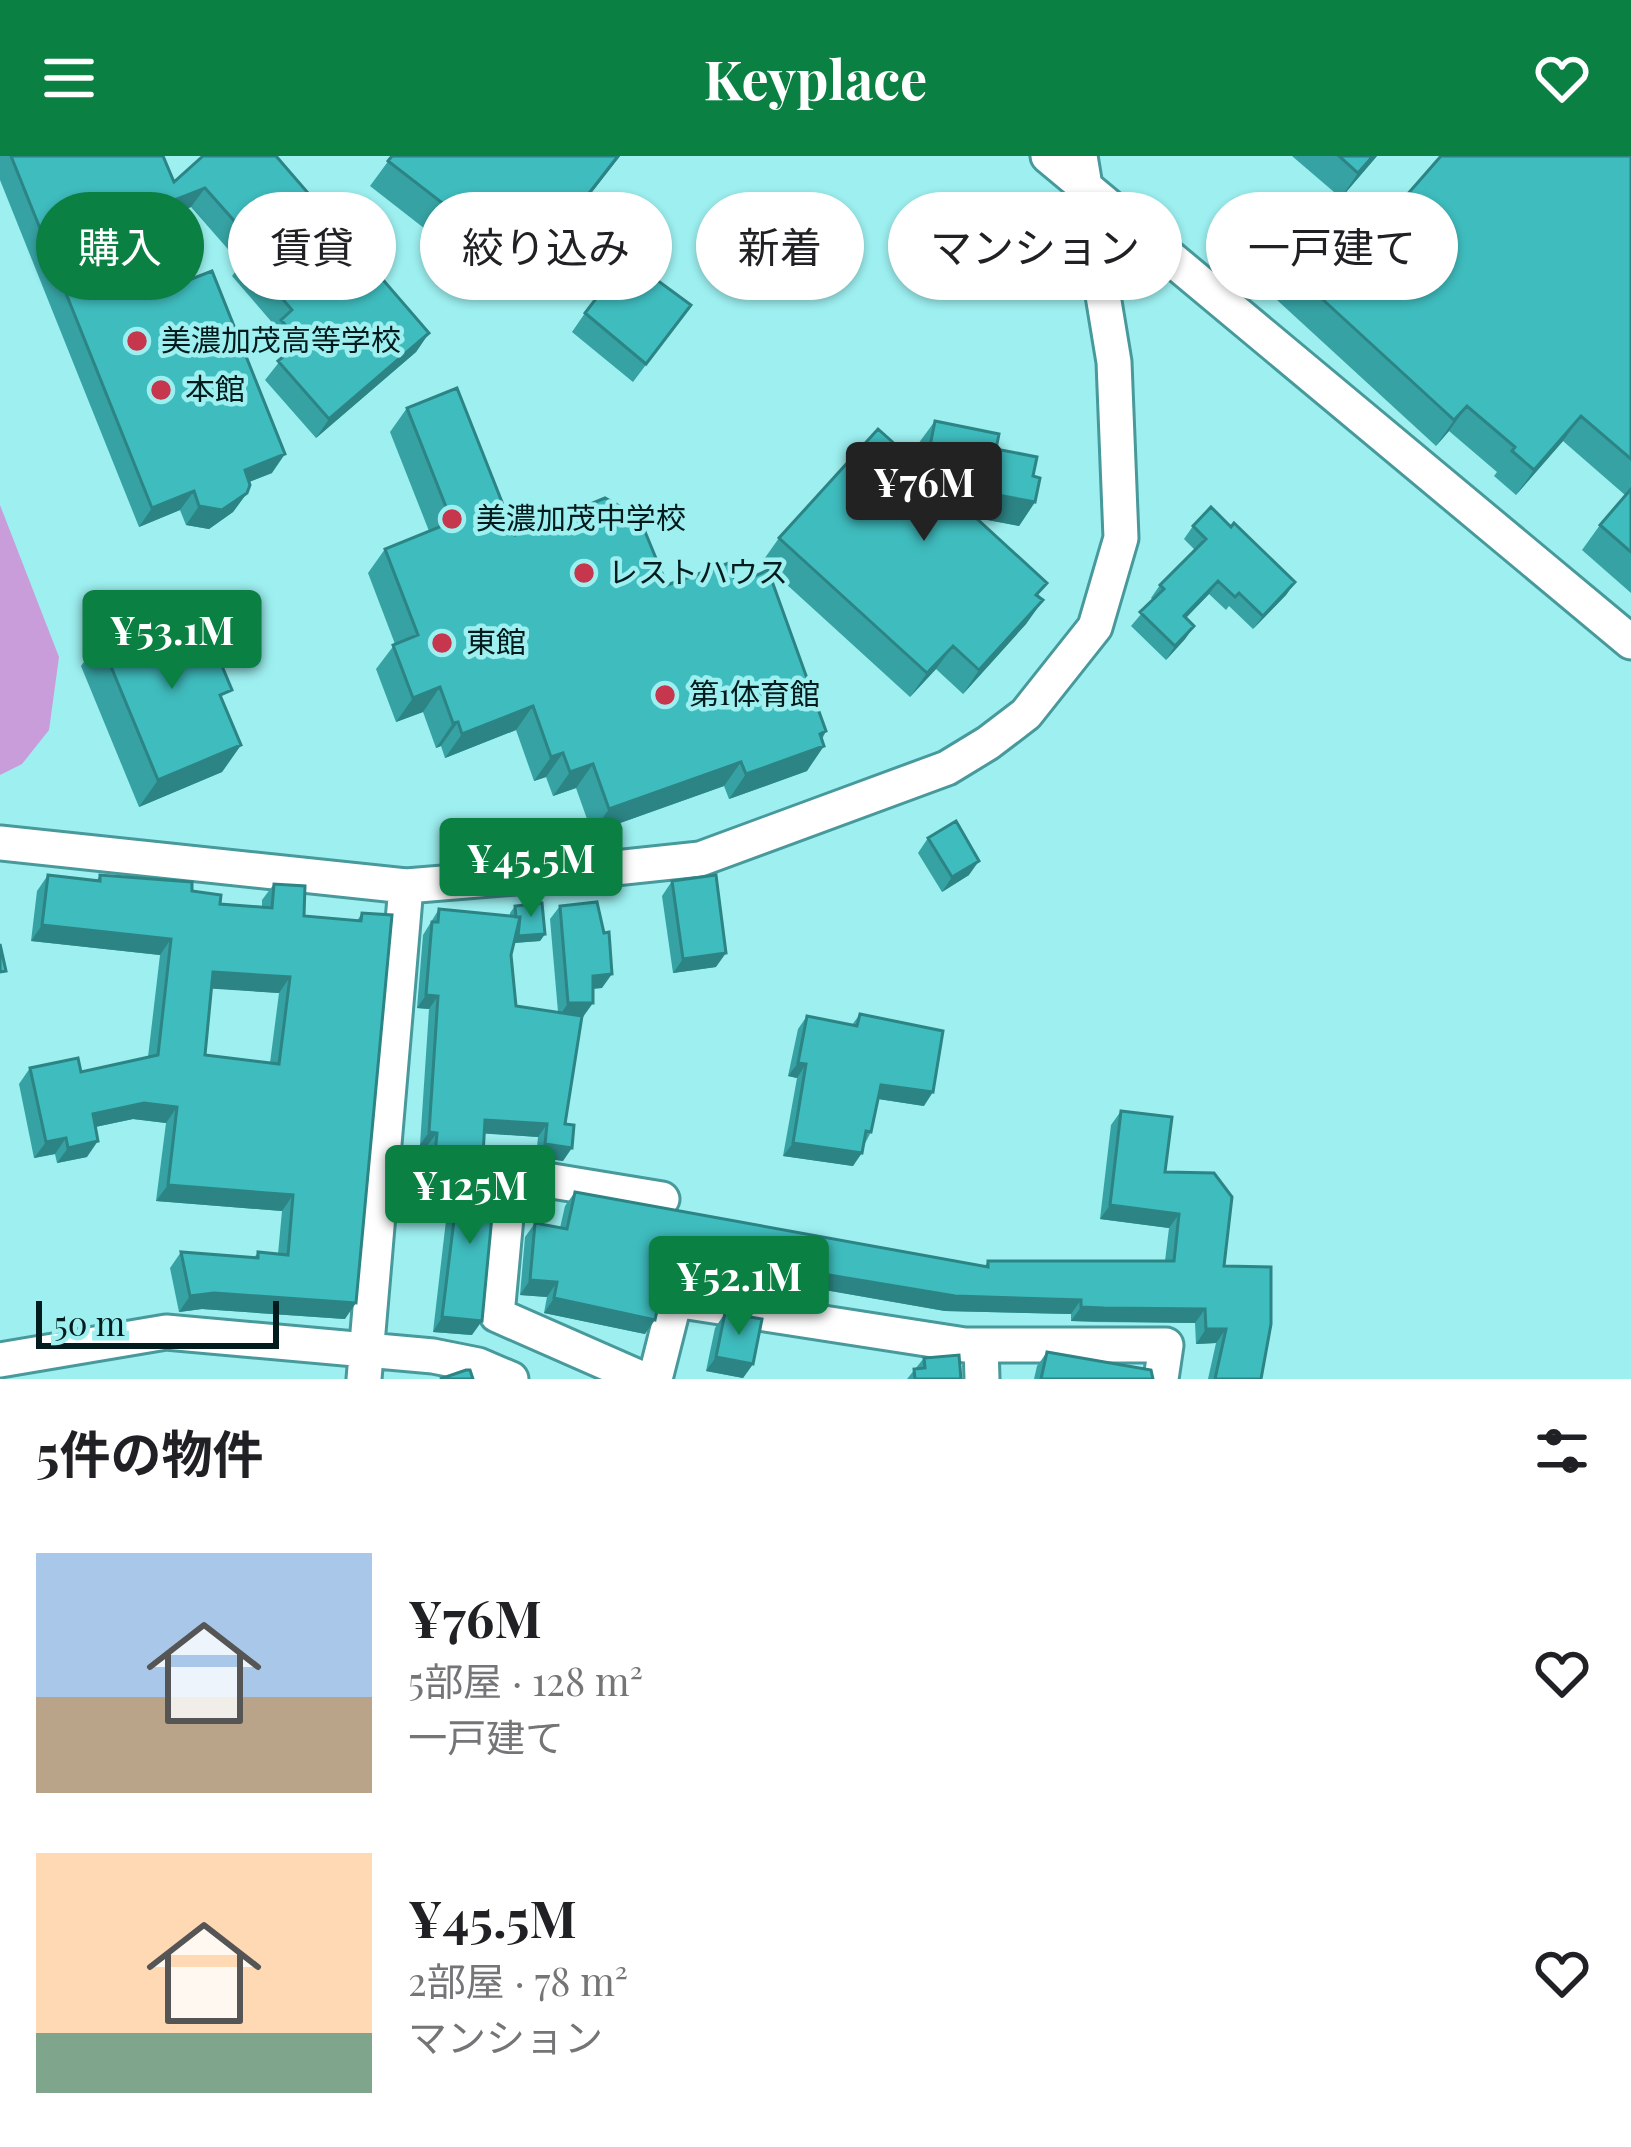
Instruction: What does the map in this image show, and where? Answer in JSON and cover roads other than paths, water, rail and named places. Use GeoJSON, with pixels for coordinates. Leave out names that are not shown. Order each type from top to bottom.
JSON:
{"type":"FeatureCollection","features":[{"type":"Feature","properties":{"kind":"street"},"geometry":{"type":"LineString","coordinates":[[1048,156],[1081,170],[1631,642]]}},
{"type":"Feature","properties":{"kind":"street"},"geometry":{"type":"LineString","coordinates":[[0,843],[406,886],[700,859],[947,768],[988,743],[1026,713],[1095,628],[1121,538],[1114,362],[1081,170]]}},
{"type":"Feature","properties":{"kind":"street"},"geometry":{"type":"LineString","coordinates":[[365,1364],[406,886]]}},
{"type":"Feature","properties":{"kind":"street"},"geometry":{"type":"LineString","coordinates":[[643,1379],[496,1315],[510,1174],[662,1199]]}},
{"type":"Feature","properties":{"kind":"street"},"geometry":{"type":"LineString","coordinates":[[655,1379],[675,1300],[982,1362],[1166,1345],[1161,1379]]}},
{"type":"Feature","properties":{"kind":"street"},"geometry":{"type":"LineString","coordinates":[[0,1360],[166,1332],[365,1364],[456,1360],[511,1379]]}},
{"type":"Feature","properties":{"kind":"place","name":"美濃加茂高等学校"},"geometry":{"type":"Point","coordinates":[137,341]}},
{"type":"Feature","properties":{"kind":"place","name":"本館"},"geometry":{"type":"Point","coordinates":[161,390]}},
{"type":"Feature","properties":{"kind":"place","name":"美濃加茂中学校"},"geometry":{"type":"Point","coordinates":[452,519]}},
{"type":"Feature","properties":{"kind":"place","name":"レストハウス"},"geometry":{"type":"Point","coordinates":[584,573]}},
{"type":"Feature","properties":{"kind":"place","name":"東館"},"geometry":{"type":"Point","coordinates":[442,643]}},
{"type":"Feature","properties":{"kind":"place","name":"第1体育館"},"geometry":{"type":"Point","coordinates":[665,695]}}]}
